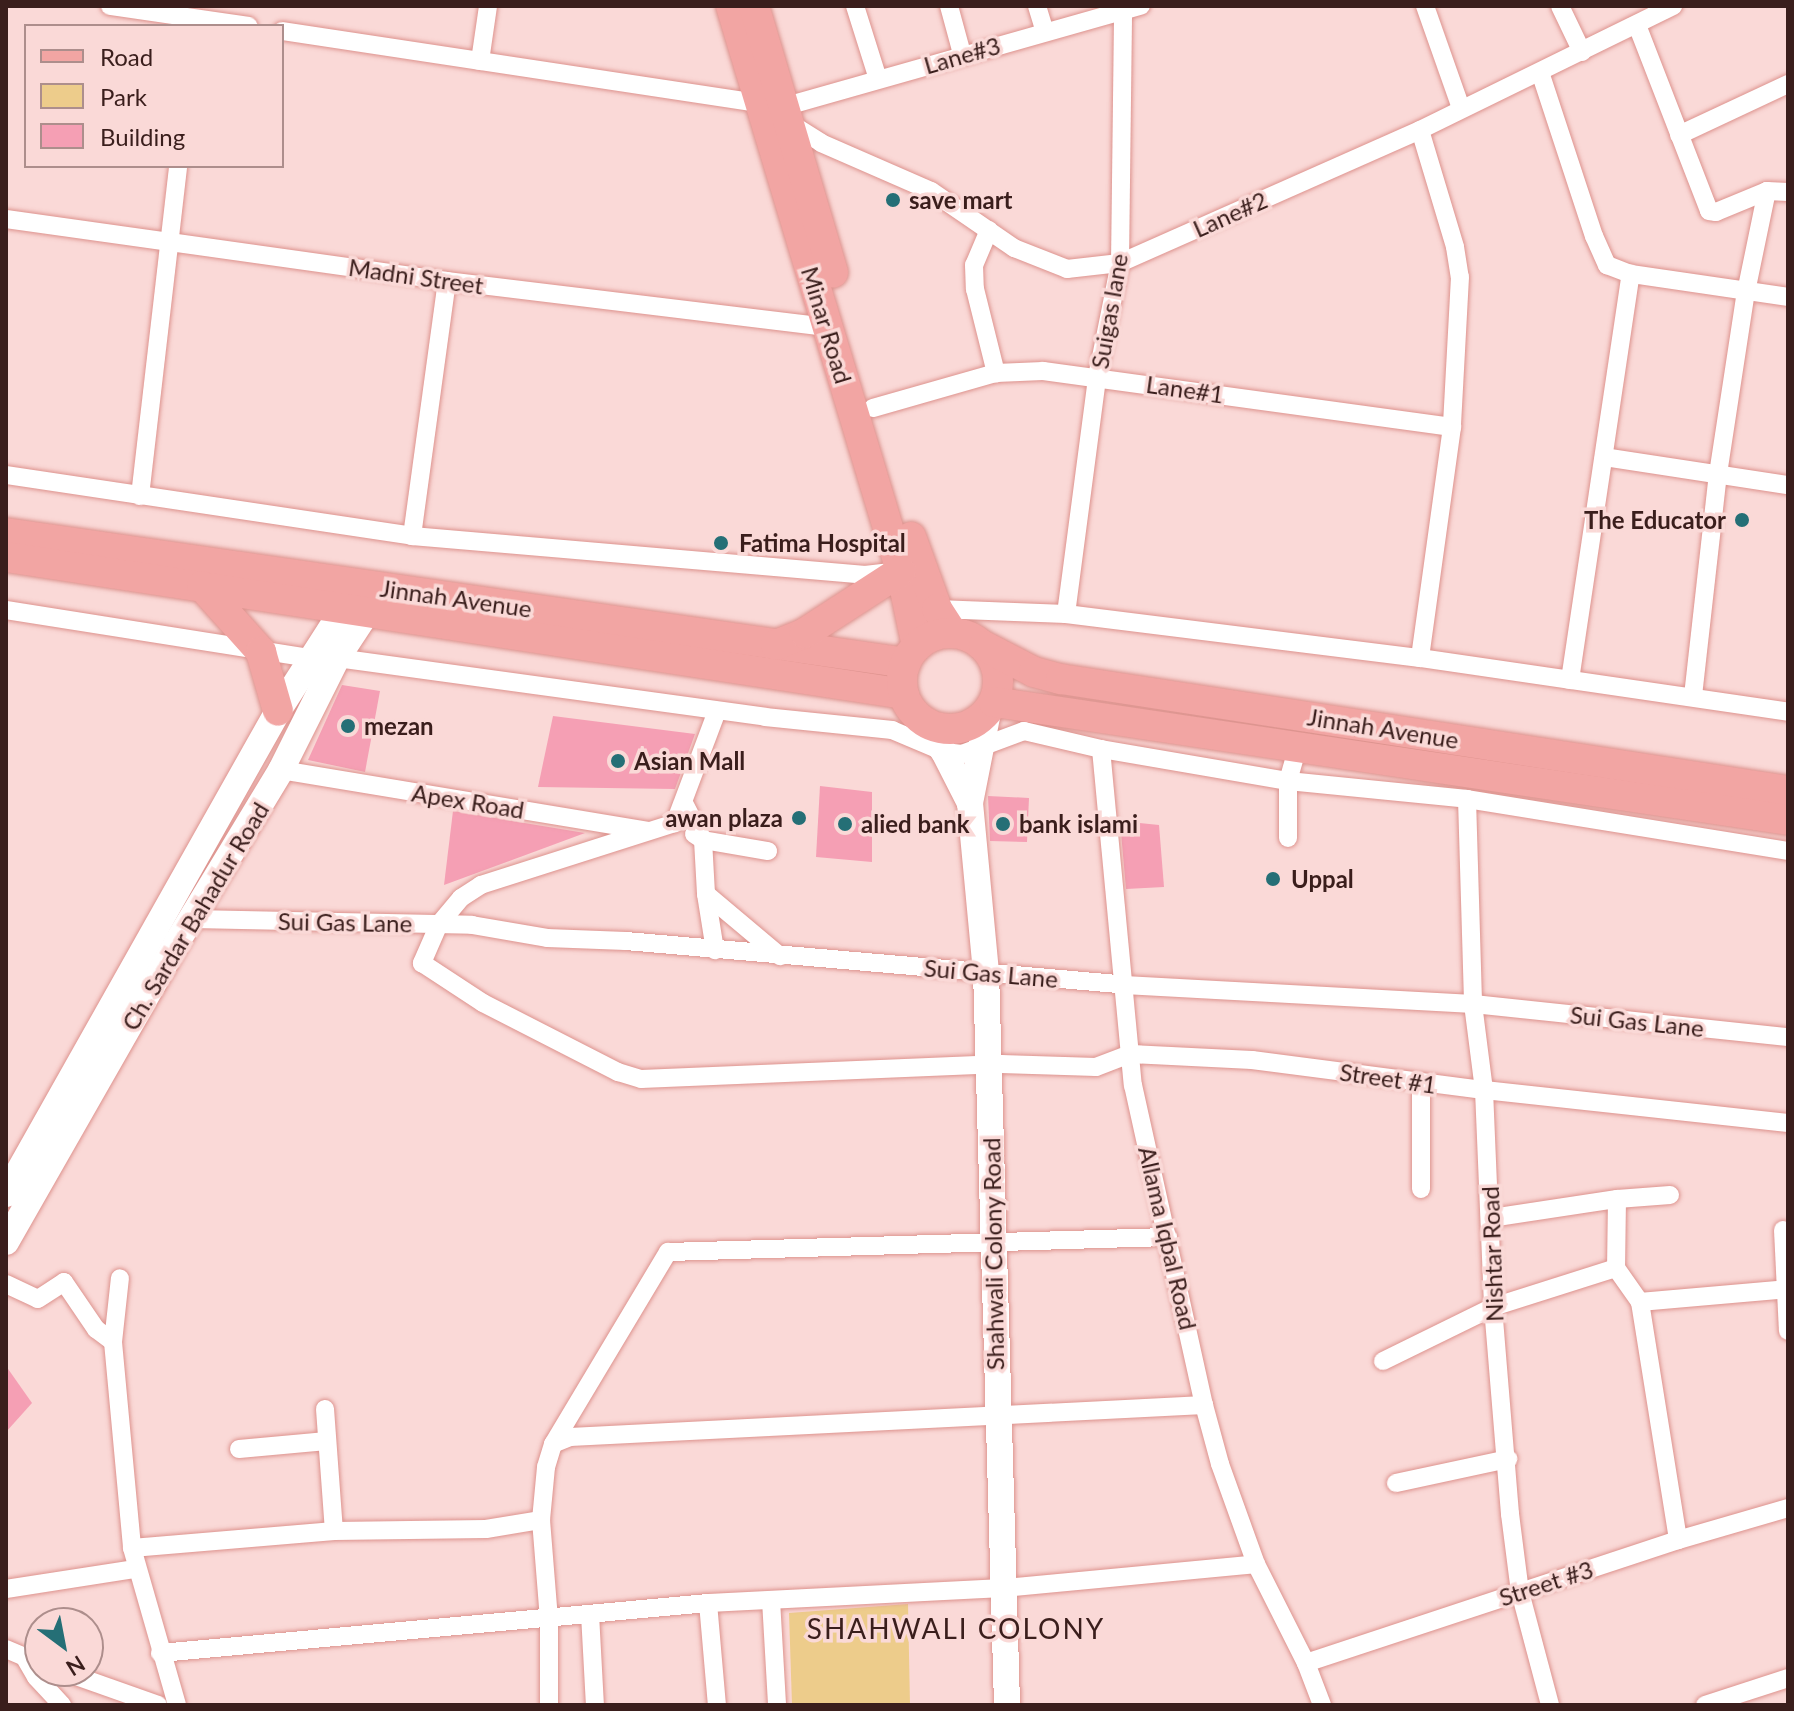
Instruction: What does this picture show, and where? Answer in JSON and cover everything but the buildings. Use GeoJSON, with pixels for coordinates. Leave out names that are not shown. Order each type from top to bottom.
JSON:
{"type":"FeatureCollection","features":[{"type":"Feature","properties":{"kind":"main road","name":"Minar Road"},"geometry":{"type":"LineString","coordinates":[[731,6],[753,42],[873,408],[919,564],[945,620]]}},
{"type":"Feature","properties":{"kind":"main road","name":"Minar Road"},"geometry":{"type":"LineString","coordinates":[[753,42],[754,6]]}},
{"type":"Feature","properties":{"kind":"main road","name":"Minar Road"},"geometry":{"type":"LineString","coordinates":[[777,111],[828,327],[901,571],[911,654]]}},
{"type":"Feature","properties":{"kind":"main road","name":"Jinnah Avenue"},"geometry":{"type":"LineString","coordinates":[[6,533],[906,699]]}},
{"type":"Feature","properties":{"kind":"main road","name":"Jinnah Avenue"},"geometry":{"type":"LineString","coordinates":[[6,557],[202,586],[359,597],[774,646],[911,654]]}},
{"type":"Feature","properties":{"kind":"main road"},"geometry":{"type":"LineString","coordinates":[[774,646],[805,633],[901,571]]}},
{"type":"Feature","properties":{"kind":"main road"},"geometry":{"type":"LineString","coordinates":[[202,586],[261,652],[278,711]]}},
{"type":"Feature","properties":{"kind":"main road","name":"Ch. Sardar Bahadur Road"},"geometry":{"type":"LineString","coordinates":[[6,1242],[167,936],[278,711],[310,658],[359,597]]}},
{"type":"Feature","properties":{"kind":"main road","name":"Ch. Sardar Bahadur Road"},"geometry":{"type":"LineString","coordinates":[[6,1194],[167,936],[193,919],[281,770],[337,658],[359,597]]}},
{"type":"Feature","properties":{"kind":"main road"},"geometry":{"type":"LineString","coordinates":[[945,620],[984,646],[998,672],[991,707],[969,726],[946,729],[924,722],[906,699],[911,654],[939,634],[945,620]]}},
{"type":"Feature","properties":{"kind":"main road","name":"Jinnah Avenue"},"geometry":{"type":"LineString","coordinates":[[984,646],[1034,672],[1061,679],[1788,791]]}},
{"type":"Feature","properties":{"kind":"main road","name":"Shahwali Colony Road"},"geometry":{"type":"LineString","coordinates":[[906,699],[944,752],[970,803]]}},
{"type":"Feature","properties":{"kind":"main road","name":"Jinnah Avenue"},"geometry":{"type":"LineString","coordinates":[[991,707],[1297,749],[1655,814],[1788,820]]}},
{"type":"Feature","properties":{"kind":"main road","name":"Shahwali Colony Road"},"geometry":{"type":"LineString","coordinates":[[991,707],[978,749],[970,803],[986,971],[990,1065],[996,1415],[1007,1705]]}},
{"type":"Feature","properties":{"kind":"street"},"geometry":{"type":"LineString","coordinates":[[110,6],[237,24]]}},
{"type":"Feature","properties":{"kind":"street"},"geometry":{"type":"LineString","coordinates":[[480,61],[488,6]]}},
{"type":"Feature","properties":{"kind":"street"},"geometry":{"type":"LineString","coordinates":[[855,6],[878,79]]}},
{"type":"Feature","properties":{"kind":"street"},"geometry":{"type":"LineString","coordinates":[[949,6],[962,54]]}},
{"type":"Feature","properties":{"kind":"street"},"geometry":{"type":"LineString","coordinates":[[1037,6],[1045,32]]}},
{"type":"Feature","properties":{"kind":"street"},"geometry":{"type":"LineString","coordinates":[[1425,6],[1461,108]]}},
{"type":"Feature","properties":{"kind":"street"},"geometry":{"type":"LineString","coordinates":[[1560,6],[1582,52]]}},
{"type":"Feature","properties":{"kind":"street","name":"Lane#2"},"geometry":{"type":"LineString","coordinates":[[777,111],[821,143],[931,191],[1014,248],[1067,269],[1120,263],[1420,130],[1673,6]]}},
{"type":"Feature","properties":{"kind":"street","name":"Lane#3"},"geometry":{"type":"LineString","coordinates":[[777,111],[962,54],[1129,8]]}},
{"type":"Feature","properties":{"kind":"street","name":"Suigas lane"},"geometry":{"type":"LineString","coordinates":[[1066,614],[1097,377],[1120,263],[1129,8]]}},
{"type":"Feature","properties":{"kind":"street"},"geometry":{"type":"LineString","coordinates":[[1637,25],[1709,211],[1716,212],[1767,191],[1788,192]]}},
{"type":"Feature","properties":{"kind":"street"},"geometry":{"type":"LineString","coordinates":[[284,31],[777,111]]}},
{"type":"Feature","properties":{"kind":"street"},"geometry":{"type":"LineString","coordinates":[[1540,72],[1607,265],[1631,274],[1788,297]]}},
{"type":"Feature","properties":{"kind":"street"},"geometry":{"type":"LineString","coordinates":[[1679,135],[1788,84]]}},
{"type":"Feature","properties":{"kind":"street"},"geometry":{"type":"LineString","coordinates":[[1420,130],[1455,247],[1460,277],[1452,427],[1420,658]]}},
{"type":"Feature","properties":{"kind":"street"},"geometry":{"type":"LineString","coordinates":[[140,496],[178,168]]}},
{"type":"Feature","properties":{"kind":"street"},"geometry":{"type":"LineString","coordinates":[[1693,696],[1718,474],[1746,292],[1767,191]]}},
{"type":"Feature","properties":{"kind":"street","name":"Madni Street"},"geometry":{"type":"LineString","coordinates":[[6,219],[447,281],[828,327]]}},
{"type":"Feature","properties":{"kind":"street"},"geometry":{"type":"LineString","coordinates":[[989,230],[974,265],[975,289],[996,373]]}},
{"type":"Feature","properties":{"kind":"street"},"geometry":{"type":"LineString","coordinates":[[1570,680],[1631,274]]}},
{"type":"Feature","properties":{"kind":"street"},"geometry":{"type":"LineString","coordinates":[[412,536],[447,281]]}},
{"type":"Feature","properties":{"kind":"street","name":"Lane#1"},"geometry":{"type":"LineString","coordinates":[[873,408],[996,373],[1043,371],[1452,427]]}},
{"type":"Feature","properties":{"kind":"street"},"geometry":{"type":"LineString","coordinates":[[1604,457],[1788,485]]}},
{"type":"Feature","properties":{"kind":"street"},"geometry":{"type":"LineString","coordinates":[[6,475],[412,536],[865,575],[901,571]]}},
{"type":"Feature","properties":{"kind":"street"},"geometry":{"type":"LineString","coordinates":[[6,610],[261,652],[337,658],[717,711],[892,730],[944,752],[962,754],[1024,731],[1101,749],[1288,781],[1655,814],[1788,851]]}},
{"type":"Feature","properties":{"kind":"street"},"geometry":{"type":"LineString","coordinates":[[945,620],[1066,614],[1420,658],[1788,712]]}},
{"type":"Feature","properties":{"kind":"street"},"geometry":{"type":"LineString","coordinates":[[439,924],[461,898],[494,878],[654,832],[675,823],[717,711]]}},
{"type":"Feature","properties":{"kind":"street","name":"Allama Iqbal Road"},"geometry":{"type":"LineString","coordinates":[[1101,749],[1133,1085],[1204,1405],[1220,1464],[1256,1564],[1306,1663],[1322,1705]]}},
{"type":"Feature","properties":{"kind":"street"},"geometry":{"type":"LineString","coordinates":[[1288,838],[1288,781],[1297,749]]}},
{"type":"Feature","properties":{"kind":"street","name":"Apex Road"},"geometry":{"type":"LineString","coordinates":[[281,770],[654,832]]}},
{"type":"Feature","properties":{"kind":"street","name":"Nishtar Road"},"geometry":{"type":"LineString","coordinates":[[1467,799],[1473,1004],[1484,1090],[1493,1307],[1520,1592],[1550,1705]]}},
{"type":"Feature","properties":{"kind":"street"},"geometry":{"type":"LineString","coordinates":[[684,803],[703,840],[706,894],[715,950]]}},
{"type":"Feature","properties":{"kind":"street"},"geometry":{"type":"LineString","coordinates":[[675,823],[703,840],[768,851]]}},
{"type":"Feature","properties":{"kind":"street"},"geometry":{"type":"LineString","coordinates":[[706,894],[780,956]]}},
{"type":"Feature","properties":{"kind":"street","name":"Sui Gas Lane"},"geometry":{"type":"LineString","coordinates":[[193,919],[472,925],[547,938],[626,941],[1124,985],[1473,1004],[1788,1037]]}},
{"type":"Feature","properties":{"kind":"street","name":"Street #1"},"geometry":{"type":"LineString","coordinates":[[439,924],[422,963],[483,1003],[618,1072],[641,1079],[990,1065],[1096,1067],[1130,1054],[1252,1060],[1484,1090],[1788,1123]]}},
{"type":"Feature","properties":{"kind":"street"},"geometry":{"type":"LineString","coordinates":[[1421,1082],[1421,1189]]}},
{"type":"Feature","properties":{"kind":"street"},"geometry":{"type":"LineString","coordinates":[[1491,1218],[1617,1199],[1670,1195]]}},
{"type":"Feature","properties":{"kind":"street"},"geometry":{"type":"LineString","coordinates":[[1617,1199],[1616,1268],[1640,1302],[1678,1540]]}},
{"type":"Feature","properties":{"kind":"street"},"geometry":{"type":"LineString","coordinates":[[1783,1230],[1788,1331]]}},
{"type":"Feature","properties":{"kind":"street"},"geometry":{"type":"LineString","coordinates":[[549,1705],[549,1620],[541,1520],[546,1467],[553,1444],[668,1252],[1168,1237]]}},
{"type":"Feature","properties":{"kind":"street"},"geometry":{"type":"LineString","coordinates":[[1383,1361],[1493,1307],[1616,1268]]}},
{"type":"Feature","properties":{"kind":"street"},"geometry":{"type":"LineString","coordinates":[[120,1278],[113,1342],[132,1548],[135,1569],[177,1705]]}},
{"type":"Feature","properties":{"kind":"street"},"geometry":{"type":"LineString","coordinates":[[6,1284],[38,1299],[64,1282],[96,1329],[113,1342]]}},
{"type":"Feature","properties":{"kind":"street"},"geometry":{"type":"LineString","coordinates":[[1640,1302],[1786,1289]]}},
{"type":"Feature","properties":{"kind":"street"},"geometry":{"type":"LineString","coordinates":[[553,1444],[570,1437],[1204,1405]]}},
{"type":"Feature","properties":{"kind":"street"},"geometry":{"type":"LineString","coordinates":[[325,1409],[334,1531]]}},
{"type":"Feature","properties":{"kind":"street"},"geometry":{"type":"LineString","coordinates":[[239,1449],[327,1441]]}},
{"type":"Feature","properties":{"kind":"street"},"geometry":{"type":"LineString","coordinates":[[1396,1483],[1508,1459]]}},
{"type":"Feature","properties":{"kind":"street","name":"Street #3"},"geometry":{"type":"LineString","coordinates":[[1306,1663],[1678,1540],[1788,1508]]}},
{"type":"Feature","properties":{"kind":"street"},"geometry":{"type":"LineString","coordinates":[[132,1548],[334,1531],[486,1529],[541,1520]]}},
{"type":"Feature","properties":{"kind":"street"},"geometry":{"type":"LineString","coordinates":[[160,1653],[549,1620],[708,1603],[1004,1588],[1256,1564]]}},
{"type":"Feature","properties":{"kind":"street"},"geometry":{"type":"LineString","coordinates":[[6,1589],[135,1569]]}},
{"type":"Feature","properties":{"kind":"street"},"geometry":{"type":"LineString","coordinates":[[771,1600],[777,1705]]}},
{"type":"Feature","properties":{"kind":"street"},"geometry":{"type":"LineString","coordinates":[[708,1603],[717,1705]]}},
{"type":"Feature","properties":{"kind":"street"},"geometry":{"type":"LineString","coordinates":[[590,1614],[595,1705]]}},
{"type":"Feature","properties":{"kind":"street"},"geometry":{"type":"LineString","coordinates":[[1705,1705],[1788,1678]]}},
{"type":"Feature","properties":{"kind":"street"},"geometry":{"type":"LineString","coordinates":[[104,1686],[158,1705]]}},
{"type":"Feature","properties":{"kind":"street"},"geometry":{"type":"LineString","coordinates":[[45,1687],[62,1705]]}},
{"type":"Feature","properties":{"kind":"green space"},"geometry":{"type":"Polygon","coordinates":[[[908,1604],[910,1705],[792,1705],[789,1613],[908,1604]]]}},
{"type":"Feature","properties":{"kind":"place","name":"save mart"},"geometry":{"type":"Point","coordinates":[893,200]}},
{"type":"Feature","properties":{"kind":"place","name":"The Educator"},"geometry":{"type":"Point","coordinates":[1742,520]}},
{"type":"Feature","properties":{"kind":"place","name":"Fatima Hospital"},"geometry":{"type":"Point","coordinates":[721,543]}},
{"type":"Feature","properties":{"kind":"place","name":"mezan"},"geometry":{"type":"Point","coordinates":[348,726]}},
{"type":"Feature","properties":{"kind":"place","name":"Asian Mall"},"geometry":{"type":"Point","coordinates":[618,761]}},
{"type":"Feature","properties":{"kind":"place","name":"awan plaza"},"geometry":{"type":"Point","coordinates":[799,818]}},
{"type":"Feature","properties":{"kind":"place","name":"alied bank"},"geometry":{"type":"Point","coordinates":[845,824]}},
{"type":"Feature","properties":{"kind":"place","name":"bank islami"},"geometry":{"type":"Point","coordinates":[1003,824]}},
{"type":"Feature","properties":{"kind":"place","name":"Uppal"},"geometry":{"type":"Point","coordinates":[1273,879]}},
{"type":"Feature","properties":{"kind":"district","name":"SHAHWALI COLONY"},"geometry":{"type":"Point","coordinates":[956,1628]}}]}
